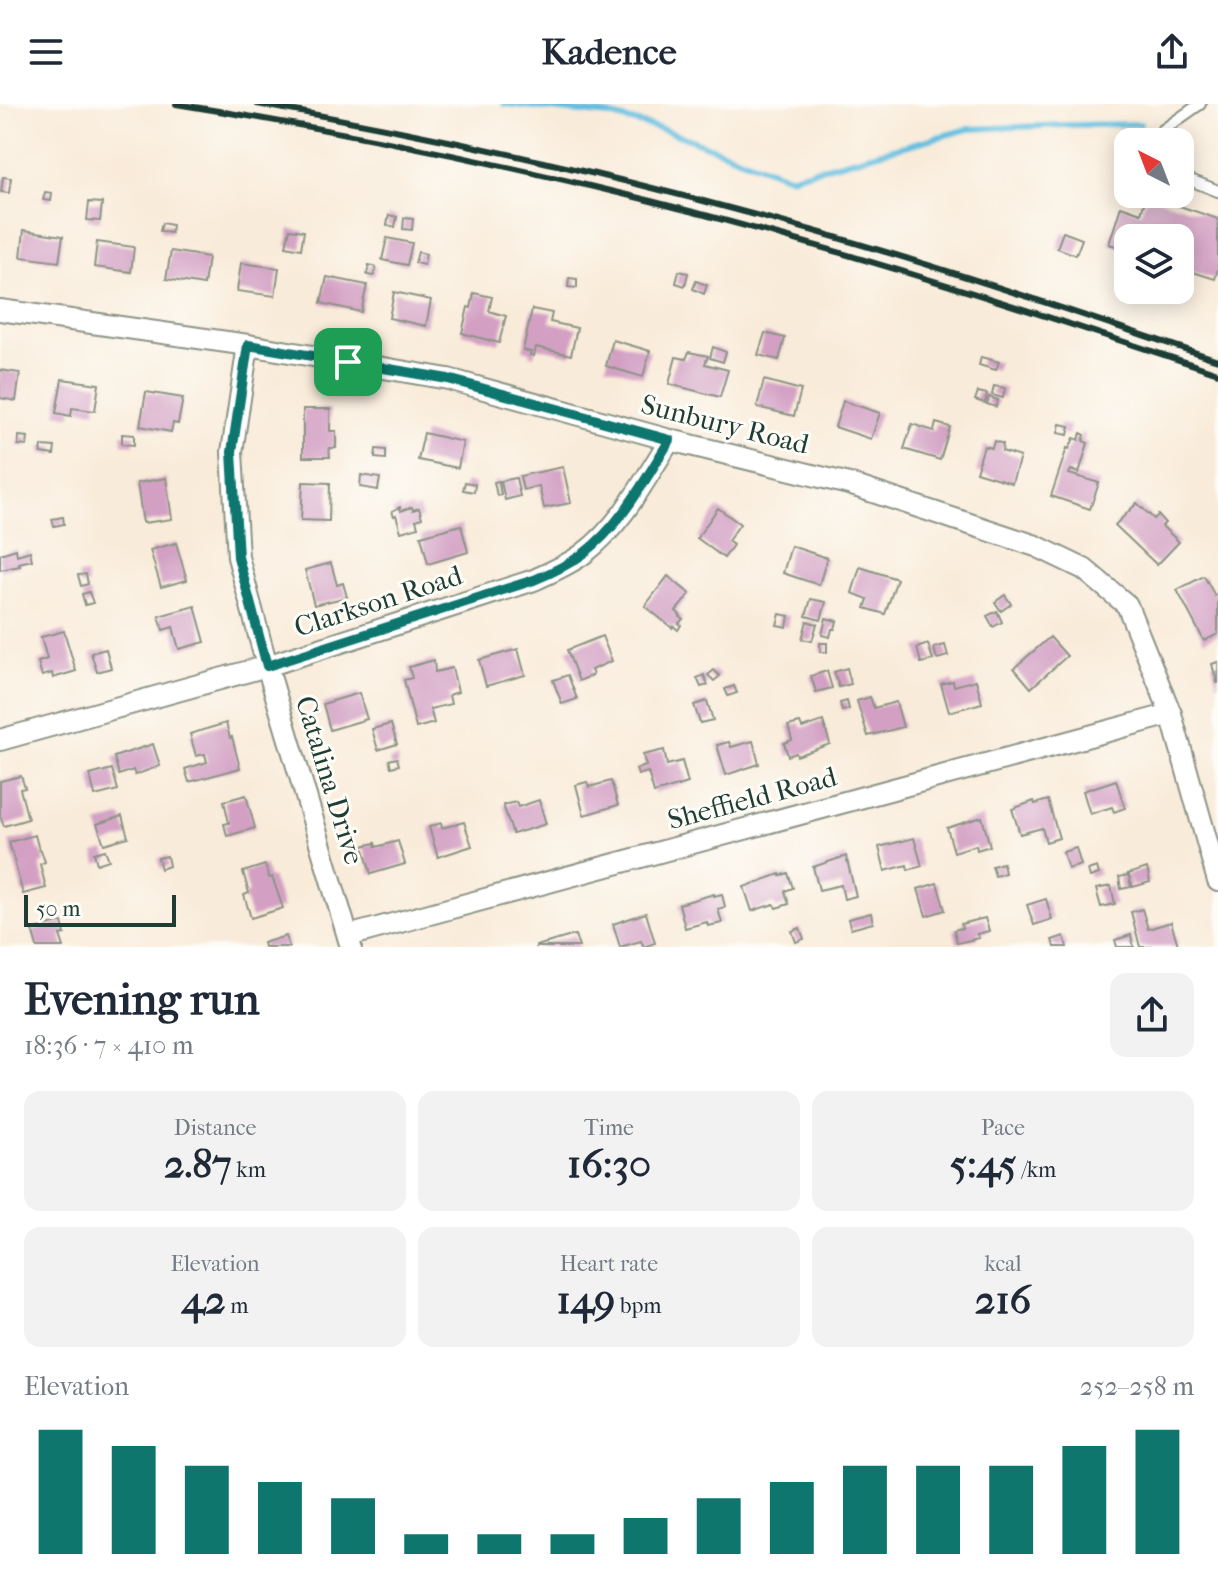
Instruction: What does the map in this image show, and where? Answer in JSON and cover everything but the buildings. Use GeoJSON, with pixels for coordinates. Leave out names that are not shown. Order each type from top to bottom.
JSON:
{"type":"FeatureCollection","features":[{"type":"Feature","properties":{"kind":"street","name":"Sunbury Road"},"geometry":{"type":"LineString","coordinates":[[0,310],[248,345],[448,379],[670,440],[849,484],[1036,546],[1084,569],[1127,605],[1171,714],[1218,881]]}},
{"type":"Feature","properties":{"kind":"street","name":"Catalina Drive"},"geometry":{"type":"LineString","coordinates":[[248,345],[232,452],[238,557],[267,666],[349,941]]}},
{"type":"Feature","properties":{"kind":"street","name":"Clarkson Road"},"geometry":{"type":"LineString","coordinates":[[0,740],[267,666],[534,580],[584,553],[607,531],[625,510],[670,440]]}},
{"type":"Feature","properties":{"kind":"street","name":"Sheffield Road"},"geometry":{"type":"LineString","coordinates":[[349,941],[1171,714]]}},
{"type":"Feature","properties":{"kind":"lane"},"geometry":{"type":"LineString","coordinates":[[1166,128],[1200,104]]}},
{"type":"Feature","properties":{"kind":"lane"},"geometry":{"type":"LineString","coordinates":[[1194,182],[1218,191]]}},
{"type":"Feature","properties":{"kind":"waterway"},"geometry":{"type":"LineString","coordinates":[[504,104],[609,115],[665,130],[789,177],[968,129],[1140,124]]}},
{"type":"Feature","properties":{"kind":"railway"},"geometry":{"type":"LineString","coordinates":[[176,104],[482,162],[710,216],[948,285],[1218,373]]}},
{"type":"Feature","properties":{"kind":"railway"},"geometry":{"type":"LineString","coordinates":[[257,104],[511,154],[700,200],[935,267],[1218,360]]}},
{"type":"Feature","properties":{"kind":"route"},"geometry":{"type":"LineString","coordinates":[[248,345],[348,362],[448,379],[670,440],[625,510],[607,531],[584,553],[560,568],[534,580],[267,666],[238,557],[232,452],[248,345]]}}]}
